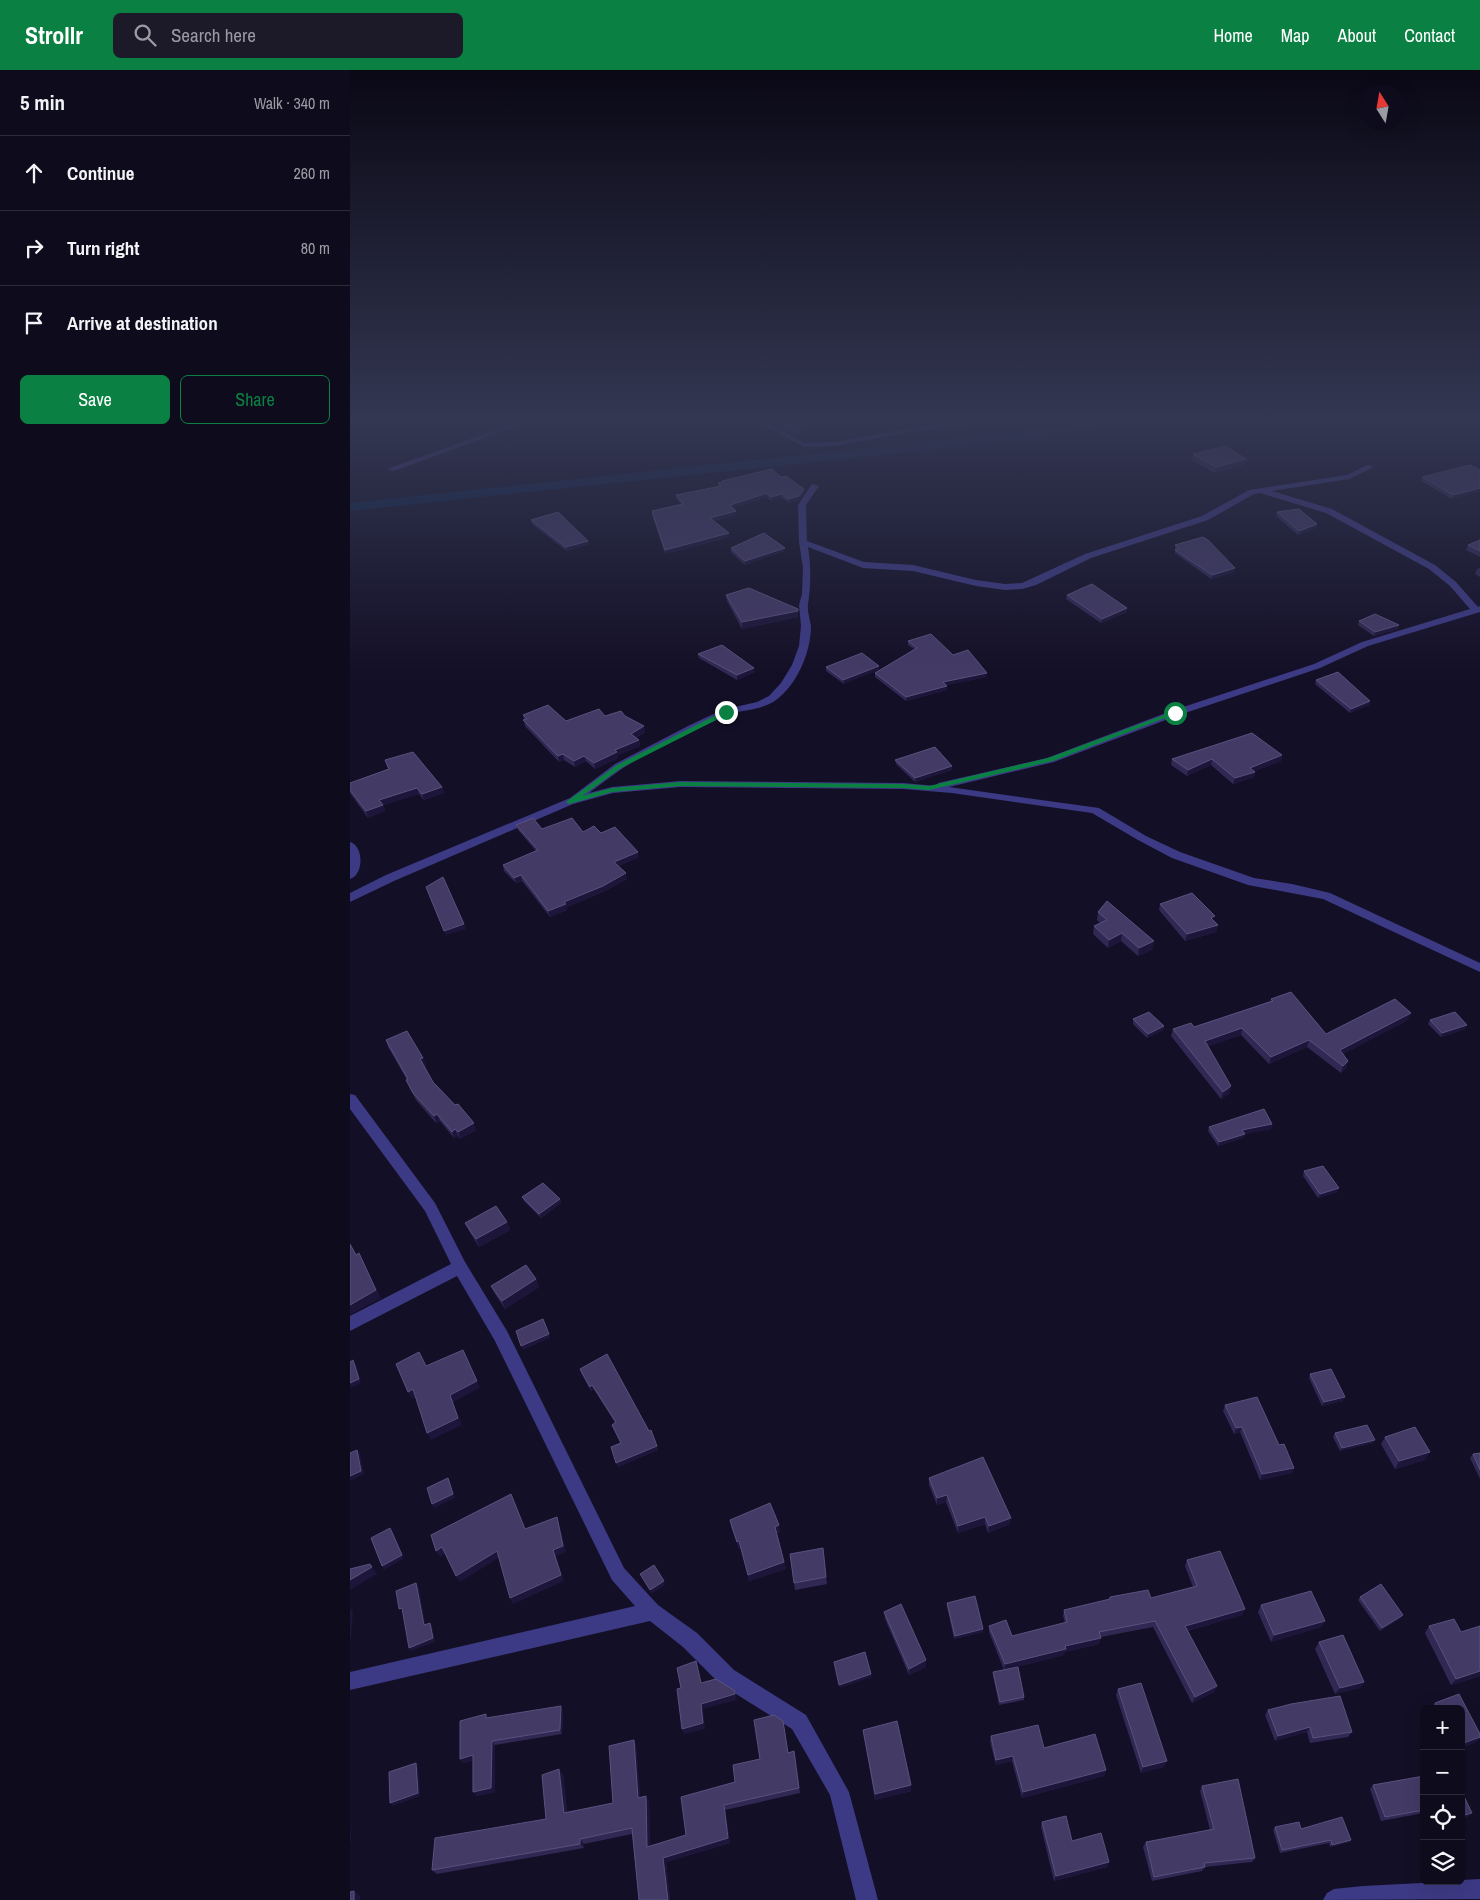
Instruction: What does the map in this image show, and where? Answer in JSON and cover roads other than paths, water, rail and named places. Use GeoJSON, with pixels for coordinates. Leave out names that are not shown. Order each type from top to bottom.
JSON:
{"type":"FeatureCollection","features":[{"type":"Feature","properties":{"kind":"street"},"geometry":{"type":"LineString","coordinates":[[569,802],[619,766],[726,712],[760,704],[772,698],[786,686],[804,646],[806,626],[803,605],[806,594],[807,568],[803,542],[803,503]]}},
{"type":"Feature","properties":{"kind":"street"},"geometry":{"type":"LineString","coordinates":[[803,542],[863,565],[913,568],[976,583],[1005,587],[1022,586],[1033,583],[1088,556],[1205,518],[1232,503]]}},
{"type":"Feature","properties":{"kind":"street"},"geometry":{"type":"LineString","coordinates":[[929,788],[1050,760],[1175,713],[1317,666],[1366,644],[1478,609],[1454,584],[1432,567],[1329,511],[1304,503]]}},
{"type":"Feature","properties":{"kind":"street"},"geometry":{"type":"LineString","coordinates":[[350,898],[390,878],[569,802],[612,790],[680,784],[903,786],[1095,810],[1142,838],[1176,855],[1252,882],[1292,888],[1326,896],[1480,968]]}},
{"type":"Feature","properties":{"kind":"street"},"geometry":{"type":"LineString","coordinates":[[350,875],[355,864],[352,852]]}},
{"type":"Feature","properties":{"kind":"street"},"geometry":{"type":"LineString","coordinates":[[350,1099],[430,1206],[460,1267],[501,1336],[618,1574],[652,1611],[690,1640],[727,1677],[799,1722],[839,1792],[867,1900]]}},
{"type":"Feature","properties":{"kind":"street"},"geometry":{"type":"LineString","coordinates":[[350,1324],[460,1267]]}},
{"type":"Feature","properties":{"kind":"street"},"geometry":{"type":"LineString","coordinates":[[350,1681],[652,1611]]}},
{"type":"Feature","properties":{"kind":"street"},"geometry":{"type":"LineString","coordinates":[[1334,1900],[1363,1896],[1480,1890]]}},
{"type":"Feature","properties":{"kind":"street"},"geometry":{"type":"LineString","coordinates":[[1471,1900],[1480,1890]]}},
{"type":"Feature","properties":{"kind":"waterway"},"geometry":{"type":"LineString","coordinates":[[350,507],[384,503]]}}]}
